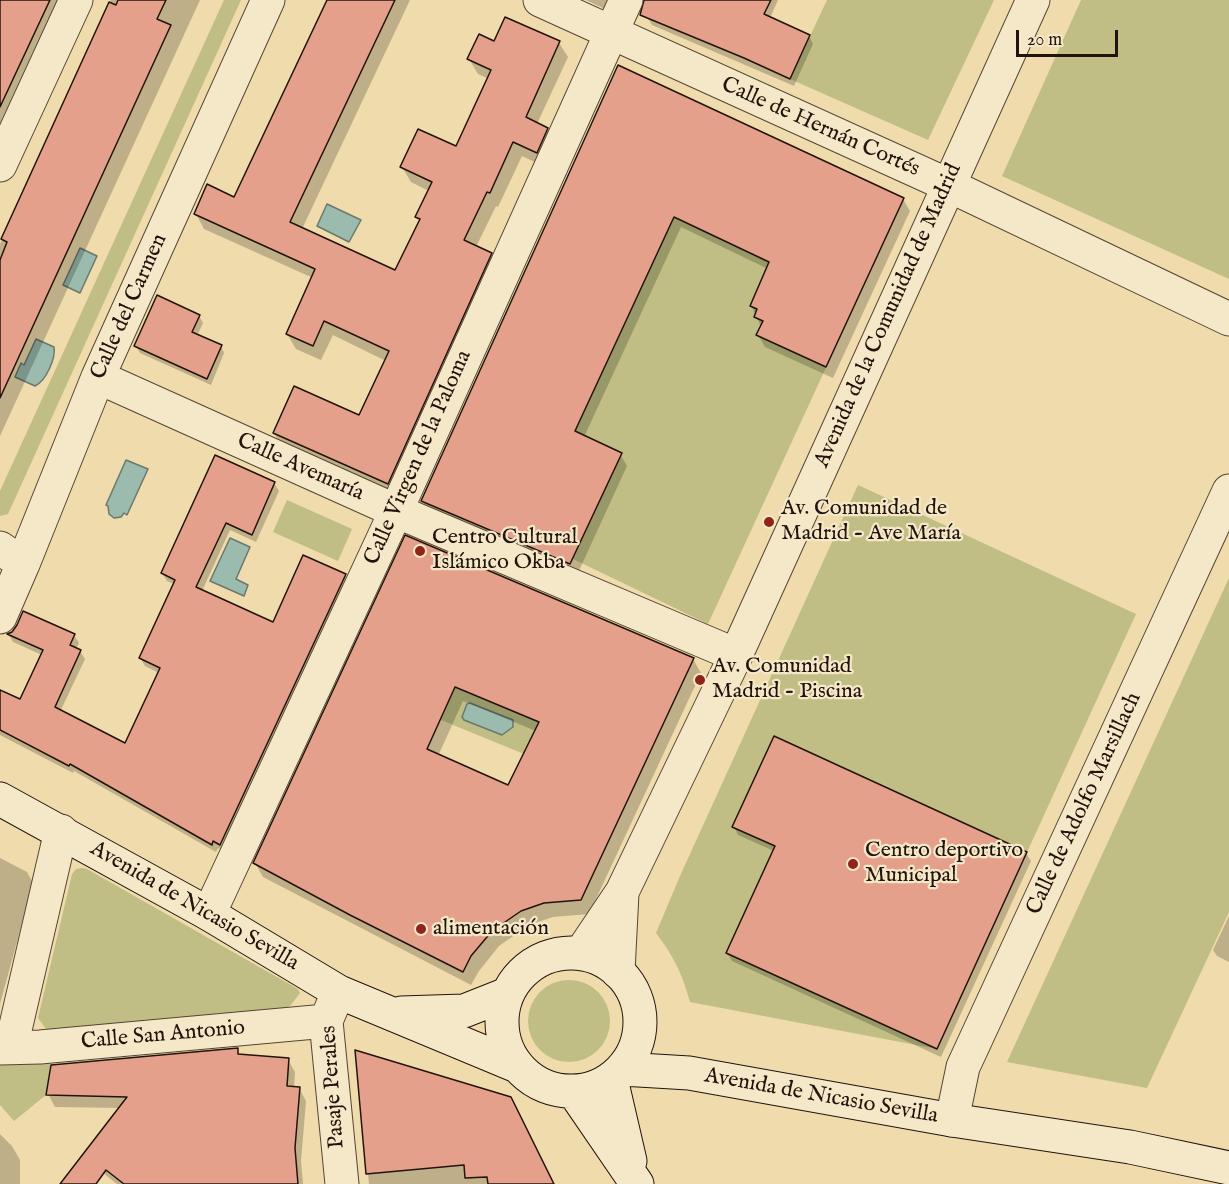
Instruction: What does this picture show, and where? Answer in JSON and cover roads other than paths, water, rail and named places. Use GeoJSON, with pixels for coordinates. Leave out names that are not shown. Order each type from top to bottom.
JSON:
{"type":"FeatureCollection","features":[{"type":"Feature","properties":{"kind":"street"},"geometry":{"type":"LineString","coordinates":[[0,165],[76,0]]}},
{"type":"Feature","properties":{"kind":"street","name":"Calle del Carmen"},"geometry":{"type":"LineString","coordinates":[[0,617],[12,556],[98,377],[268,0]]}},
{"type":"Feature","properties":{"kind":"street","name":"Calle de Hernán Cortés"},"geometry":{"type":"LineString","coordinates":[[540,0],[948,186],[1229,320]]}},
{"type":"Feature","properties":{"kind":"street","name":"Calle Virgen de la Paloma"},"geometry":{"type":"LineString","coordinates":[[209,914],[396,511],[626,0]]}},
{"type":"Feature","properties":{"kind":"street","name":"Avenida de la Comunidad de Madrid"},"geometry":{"type":"LineString","coordinates":[[622,892],[736,655],[1033,0]]}},
{"type":"Feature","properties":{"kind":"street","name":"Calle Avemaría"},"geometry":{"type":"LineString","coordinates":[[98,377],[396,511],[736,655]]}},
{"type":"Feature","properties":{"kind":"street","name":"Calle de Adolfo Marsillach"},"geometry":{"type":"LineString","coordinates":[[952,1120],[963,1067],[1229,491]]}},
{"type":"Feature","properties":{"kind":"street","name":"Avenida de Nicasio Sevilla"},"geometry":{"type":"LineString","coordinates":[[0,799],[209,914],[333,1006],[388,1014],[464,1011],[507,994]]}},
{"type":"Feature","properties":{"kind":"street"},"geometry":{"type":"LineString","coordinates":[[5,1047],[60,831]]}},
{"type":"Feature","properties":{"kind":"street"},"geometry":{"type":"LineString","coordinates":[[580,953],[622,892]]}},
{"type":"Feature","properties":{"kind":"street"},"geometry":{"type":"LineString","coordinates":[[618,972],[622,892]]}},
{"type":"Feature","properties":{"kind":"street"},"geometry":{"type":"LineString","coordinates":[[580,953],[601,960],[618,972],[631,988],[638,1008],[640,1030],[634,1050],[616,1074],[593,1088],[574,1092],[558,1091],[529,1078],[517,1066],[507,1050],[502,1032],[502,1013],[507,994],[519,976],[537,962],[558,954],[580,953]]}},
{"type":"Feature","properties":{"kind":"street","name":"Calle San Antonio"},"geometry":{"type":"LineString","coordinates":[[5,1047],[40,1047],[333,1006]]}},
{"type":"Feature","properties":{"kind":"street","name":"Pasaje Perales"},"geometry":{"type":"LineString","coordinates":[[333,1006],[342,1184]]}},
{"type":"Feature","properties":{"kind":"street","name":"Avenida de Nicasio Sevilla"},"geometry":{"type":"LineString","coordinates":[[388,1014],[517,1066]]}},
{"type":"Feature","properties":{"kind":"street"},"geometry":{"type":"LineString","coordinates":[[640,1030],[689,1073]]}},
{"type":"Feature","properties":{"kind":"street","name":"Avenida de Nicasio Sevilla"},"geometry":{"type":"LineString","coordinates":[[616,1074],[689,1073],[952,1120],[1130,1147],[1229,1167]]}},
{"type":"Feature","properties":{"kind":"street"},"geometry":{"type":"LineString","coordinates":[[616,1074],[636,1181]]}},
{"type":"Feature","properties":{"kind":"street"},"geometry":{"type":"LineString","coordinates":[[574,1092],[636,1181]]}},
{"type":"Feature","properties":{"kind":"place","name":"Av. Comunidad de Madrid - Ave María"},"geometry":{"type":"Point","coordinates":[769,522]}},
{"type":"Feature","properties":{"kind":"place","name":"Centro Cultural Islámico Okba"},"geometry":{"type":"Point","coordinates":[420,551]}},
{"type":"Feature","properties":{"kind":"place","name":"Av. Comunidad Madrid - Piscina"},"geometry":{"type":"Point","coordinates":[700,680]}},
{"type":"Feature","properties":{"kind":"place","name":"Centro deportivo Municipal"},"geometry":{"type":"Point","coordinates":[853,864]}},
{"type":"Feature","properties":{"kind":"place","name":"alimentación"},"geometry":{"type":"Point","coordinates":[421,929]}}]}
